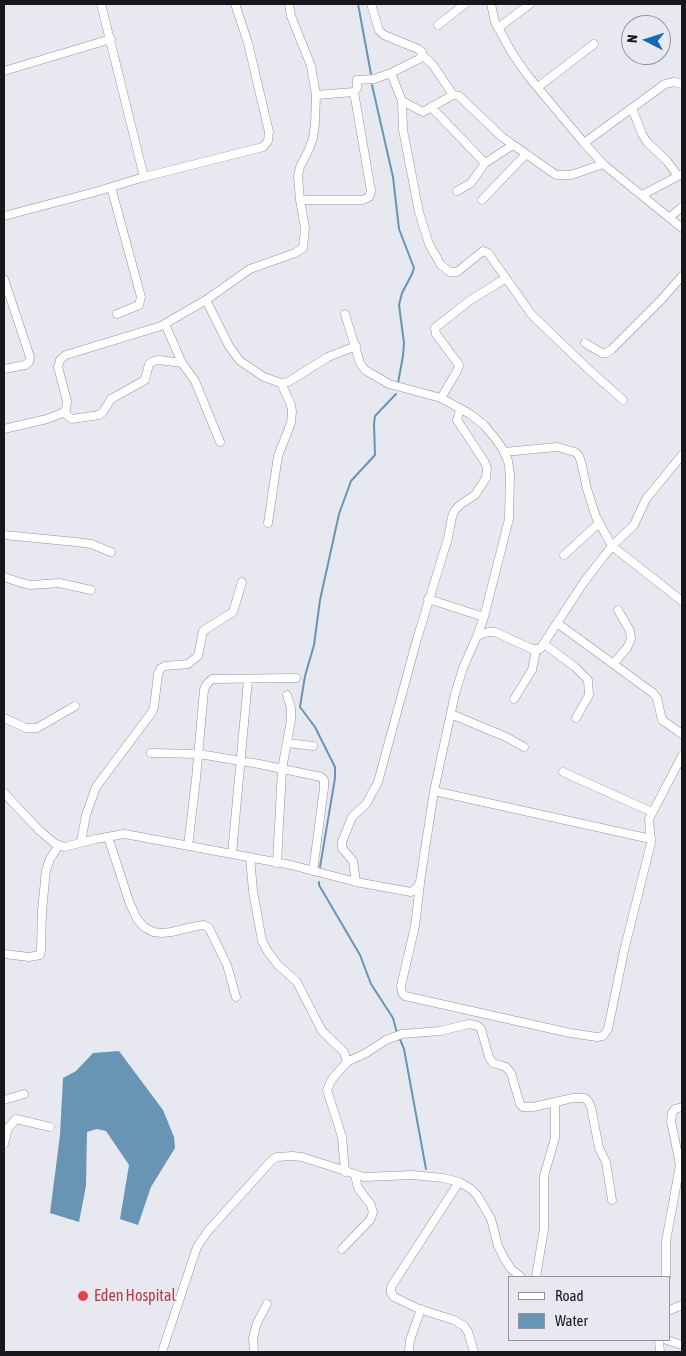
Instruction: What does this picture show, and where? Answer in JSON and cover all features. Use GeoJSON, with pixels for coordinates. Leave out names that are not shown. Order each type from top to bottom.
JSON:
{"type":"FeatureCollection","features":[{"type":"Feature","properties":{"kind":"street"},"geometry":{"type":"LineString","coordinates":[[101,4],[144,177]]}},
{"type":"Feature","properties":{"kind":"street"},"geometry":{"type":"LineString","coordinates":[[4,216],[144,177],[262,147],[268,141],[270,132],[248,43],[235,4]]}},
{"type":"Feature","properties":{"kind":"street"},"geometry":{"type":"LineString","coordinates":[[4,430],[46,419],[66,410],[67,401],[58,366],[60,360],[66,355],[165,324],[206,300],[250,269],[303,248],[305,228],[298,176],[313,138],[316,95],[311,66],[291,16],[289,4]]}},
{"type":"Feature","properties":{"kind":"street"},"geometry":{"type":"LineString","coordinates":[[371,4],[379,30],[384,35],[422,52],[422,55],[433,65],[453,95],[464,100],[513,145],[548,170],[559,176],[579,173],[603,164]]}},
{"type":"Feature","properties":{"kind":"street"},"geometry":{"type":"LineString","coordinates":[[438,25],[465,4]]}},
{"type":"Feature","properties":{"kind":"street"},"geometry":{"type":"LineString","coordinates":[[490,4],[498,28],[512,53],[584,143],[603,164],[682,228]]}},
{"type":"Feature","properties":{"kind":"street"},"geometry":{"type":"LineString","coordinates":[[498,28],[530,4]]}},
{"type":"Feature","properties":{"kind":"street"},"geometry":{"type":"LineString","coordinates":[[4,71],[111,39]]}},
{"type":"Feature","properties":{"kind":"street"},"geometry":{"type":"LineString","coordinates":[[538,87],[594,44]]}},
{"type":"Feature","properties":{"kind":"street"},"geometry":{"type":"LineString","coordinates":[[300,200],[364,200],[369,197],[371,191],[354,92],[357,88],[357,80],[374,79],[419,59],[422,55]]}},
{"type":"Feature","properties":{"kind":"street"},"geometry":{"type":"LineString","coordinates":[[391,72],[402,101],[403,130],[419,212],[429,244],[441,264],[450,272],[457,272],[480,254],[486,252],[501,281],[532,315],[570,353],[623,400]]}},
{"type":"Feature","properties":{"kind":"street"},"geometry":{"type":"LineString","coordinates":[[584,143],[668,83],[682,84]]}},
{"type":"Feature","properties":{"kind":"street"},"geometry":{"type":"LineString","coordinates":[[316,95],[354,92]]}},
{"type":"Feature","properties":{"kind":"street"},"geometry":{"type":"LineString","coordinates":[[402,101],[420,111],[426,111],[453,95]]}},
{"type":"Feature","properties":{"kind":"street"},"geometry":{"type":"LineString","coordinates":[[431,107],[485,163]]}},
{"type":"Feature","properties":{"kind":"street"},"geometry":{"type":"LineString","coordinates":[[632,108],[642,134],[680,175],[642,194]]}},
{"type":"Feature","properties":{"kind":"street"},"geometry":{"type":"LineString","coordinates":[[457,191],[471,182],[485,163],[513,145]]}},
{"type":"Feature","properties":{"kind":"street"},"geometry":{"type":"LineString","coordinates":[[482,200],[526,154]]}},
{"type":"Feature","properties":{"kind":"street"},"geometry":{"type":"LineString","coordinates":[[111,187],[141,297],[138,305],[118,314]]}},
{"type":"Feature","properties":{"kind":"street"},"geometry":{"type":"LineString","coordinates":[[670,217],[682,207]]}},
{"type":"Feature","properties":{"kind":"street"},"geometry":{"type":"LineString","coordinates":[[585,344],[602,353],[611,350],[656,306],[682,276]]}},
{"type":"Feature","properties":{"kind":"street"},"geometry":{"type":"LineString","coordinates":[[4,279],[30,357],[29,362],[25,365],[4,368]]}},
{"type":"Feature","properties":{"kind":"street"},"geometry":{"type":"LineString","coordinates":[[442,398],[459,365],[436,334],[435,328],[469,301],[501,281]]}},
{"type":"Feature","properties":{"kind":"street"},"geometry":{"type":"LineString","coordinates":[[206,300],[240,361],[264,377],[288,382],[328,357],[356,346]]}},
{"type":"Feature","properties":{"kind":"street"},"geometry":{"type":"LineString","coordinates":[[345,314],[360,363],[365,370],[389,384],[442,398],[470,414],[484,425],[494,437],[508,461],[510,474],[509,519],[484,617],[463,668],[434,791],[415,926],[401,986],[402,993],[405,996],[537,1026],[600,1038],[606,1034],[651,839],[649,824],[652,812],[682,756]]}},
{"type":"Feature","properties":{"kind":"street"},"geometry":{"type":"LineString","coordinates":[[165,324],[182,363],[195,381],[220,442]]}},
{"type":"Feature","properties":{"kind":"street"},"geometry":{"type":"LineString","coordinates":[[63,412],[72,419],[99,415],[111,399],[145,380],[149,364],[159,360],[182,363]]}},
{"type":"Feature","properties":{"kind":"street"},"geometry":{"type":"LineString","coordinates":[[268,523],[278,456],[291,423],[291,405],[281,382]]}},
{"type":"Feature","properties":{"kind":"street"},"geometry":{"type":"LineString","coordinates":[[356,882],[353,861],[342,848],[342,842],[352,817],[366,804],[378,782],[428,598],[455,510],[476,495],[482,486],[487,472],[481,456],[459,424],[458,416],[460,409]]}},
{"type":"Feature","properties":{"kind":"street"},"geometry":{"type":"LineString","coordinates":[[504,452],[557,447],[575,452],[581,462],[598,524],[612,546],[682,601]]}},
{"type":"Feature","properties":{"kind":"street"},"geometry":{"type":"LineString","coordinates":[[514,699],[532,670],[536,650],[544,644],[584,582],[612,546],[634,525],[646,499],[682,455]]}},
{"type":"Feature","properties":{"kind":"street"},"geometry":{"type":"LineString","coordinates":[[564,555],[598,524]]}},
{"type":"Feature","properties":{"kind":"street"},"geometry":{"type":"LineString","coordinates":[[4,536],[91,544],[111,552]]}},
{"type":"Feature","properties":{"kind":"street"},"geometry":{"type":"LineString","coordinates":[[4,577],[31,585],[59,584],[91,590]]}},
{"type":"Feature","properties":{"kind":"street"},"geometry":{"type":"LineString","coordinates":[[81,842],[86,815],[96,787],[152,712],[158,674],[161,668],[164,666],[188,664],[198,656],[203,631],[233,612],[242,582]]}},
{"type":"Feature","properties":{"kind":"street"},"geometry":{"type":"LineString","coordinates":[[428,598],[484,617]]}},
{"type":"Feature","properties":{"kind":"street"},"geometry":{"type":"LineString","coordinates":[[613,664],[627,648],[631,639],[630,631],[618,610]]}},
{"type":"Feature","properties":{"kind":"street"},"geometry":{"type":"LineString","coordinates":[[557,623],[653,693],[657,698],[662,720],[682,734]]}},
{"type":"Feature","properties":{"kind":"street"},"geometry":{"type":"LineString","coordinates":[[477,636],[488,632],[495,632],[536,650]]}},
{"type":"Feature","properties":{"kind":"street"},"geometry":{"type":"LineString","coordinates":[[544,644],[588,680],[589,695],[576,718]]}},
{"type":"Feature","properties":{"kind":"street"},"geometry":{"type":"LineString","coordinates":[[188,846],[206,685],[212,679],[296,678]]}},
{"type":"Feature","properties":{"kind":"street"},"geometry":{"type":"LineString","coordinates":[[232,854],[248,680]]}},
{"type":"Feature","properties":{"kind":"street"},"geometry":{"type":"LineString","coordinates":[[277,863],[282,769],[291,720],[291,708],[287,695]]}},
{"type":"Feature","properties":{"kind":"street"},"geometry":{"type":"LineString","coordinates":[[4,718],[26,728],[37,728],[75,706]]}},
{"type":"Feature","properties":{"kind":"street"},"geometry":{"type":"LineString","coordinates":[[451,714],[524,747]]}},
{"type":"Feature","properties":{"kind":"street"},"geometry":{"type":"LineString","coordinates":[[287,742],[314,746]]}},
{"type":"Feature","properties":{"kind":"street"},"geometry":{"type":"LineString","coordinates":[[151,753],[177,752],[199,754],[315,775],[324,780],[313,871]]}},
{"type":"Feature","properties":{"kind":"street"},"geometry":{"type":"LineString","coordinates":[[563,772],[652,812]]}},
{"type":"Feature","properties":{"kind":"street"},"geometry":{"type":"LineString","coordinates":[[434,791],[651,839]]}},
{"type":"Feature","properties":{"kind":"street"},"geometry":{"type":"LineString","coordinates":[[4,793],[39,830],[58,846],[69,846],[124,834],[250,857],[356,882],[411,892],[416,889],[420,882]]}},
{"type":"Feature","properties":{"kind":"street"},"geometry":{"type":"LineString","coordinates":[[108,837],[137,920],[153,932],[171,932],[204,925],[209,928],[227,965],[236,997]]}},
{"type":"Feature","properties":{"kind":"street"},"geometry":{"type":"LineString","coordinates":[[4,954],[35,957],[40,955],[46,870],[58,846]]}},
{"type":"Feature","properties":{"kind":"street"},"geometry":{"type":"LineString","coordinates":[[250,857],[253,891],[262,941],[278,965],[297,982],[322,1031],[344,1052],[347,1062]]}},
{"type":"Feature","properties":{"kind":"street"},"geometry":{"type":"LineString","coordinates":[[345,1172],[342,1137],[327,1090],[332,1079],[347,1062],[398,1035],[440,1031],[469,1024],[478,1026],[484,1034],[491,1061],[506,1067],[511,1073],[520,1104],[527,1108],[580,1098],[588,1101],[591,1106],[599,1148],[606,1162],[612,1200]]}},
{"type":"Feature","properties":{"kind":"street"},"geometry":{"type":"LineString","coordinates":[[4,1100],[24,1094]]}},
{"type":"Feature","properties":{"kind":"street"},"geometry":{"type":"LineString","coordinates":[[536,1276],[544,1228],[544,1176],[555,1138],[555,1102]]}},
{"type":"Feature","properties":{"kind":"street"},"geometry":{"type":"LineString","coordinates":[[666,1276],[666,1241],[680,1165],[671,1121],[672,1113],[675,1109],[682,1108]]}},
{"type":"Feature","properties":{"kind":"street"},"geometry":{"type":"LineString","coordinates":[[4,1144],[8,1128],[16,1119],[50,1126]]}},
{"type":"Feature","properties":{"kind":"street"},"geometry":{"type":"LineString","coordinates":[[162,1352],[197,1247],[208,1231],[277,1156],[302,1157],[364,1177],[413,1175],[430,1176],[459,1182],[477,1195],[491,1220],[498,1246],[504,1258],[511,1269],[520,1276]]}},
{"type":"Feature","properties":{"kind":"street"},"geometry":{"type":"LineString","coordinates":[[342,1249],[370,1220],[373,1213],[371,1205],[358,1188],[356,1175]]}},
{"type":"Feature","properties":{"kind":"street"},"geometry":{"type":"LineString","coordinates":[[459,1182],[391,1287],[391,1294],[421,1309],[454,1320],[464,1326],[468,1332],[474,1352]]}},
{"type":"Feature","properties":{"kind":"street"},"geometry":{"type":"LineString","coordinates":[[254,1352],[253,1338],[257,1323],[267,1304]]}},
{"type":"Feature","properties":{"kind":"street"},"geometry":{"type":"LineString","coordinates":[[409,1352],[410,1340],[421,1309]]}},
{"type":"Feature","properties":{"kind":"street"},"geometry":{"type":"LineString","coordinates":[[670,1341],[682,1345]]}},
{"type":"Feature","properties":{"kind":"water"},"geometry":{"type":"Polygon","coordinates":[[[119,1051],[163,1110],[174,1137],[175,1148],[151,1187],[138,1225],[120,1219],[129,1165],[106,1131],[97,1129],[87,1132],[86,1186],[79,1222],[50,1213],[60,1135],[63,1078],[76,1071],[93,1053],[119,1051]]]}},
{"type":"Feature","properties":{"kind":"waterway"},"geometry":{"type":"LineString","coordinates":[[358,4],[371,74]]}},
{"type":"Feature","properties":{"kind":"waterway"},"geometry":{"type":"LineString","coordinates":[[372,85],[393,177],[399,229],[414,268],[402,293],[399,305],[404,343],[398,383]]}},
{"type":"Feature","properties":{"kind":"waterway"},"geometry":{"type":"LineString","coordinates":[[320,867],[335,778],[335,767],[315,727],[300,707],[305,676],[314,645],[320,600],[339,514],[351,481],[375,455],[375,416],[396,394]]}},
{"type":"Feature","properties":{"kind":"waterway"},"geometry":{"type":"LineString","coordinates":[[319,882],[360,955],[371,984],[393,1018],[397,1033]]}},
{"type":"Feature","properties":{"kind":"waterway"},"geometry":{"type":"LineString","coordinates":[[399,1037],[404,1049],[426,1169]]}},
{"type":"Feature","properties":{"kind":"place","name":"Eden Hospital"},"geometry":{"type":"Point","coordinates":[83,1296]}}]}
